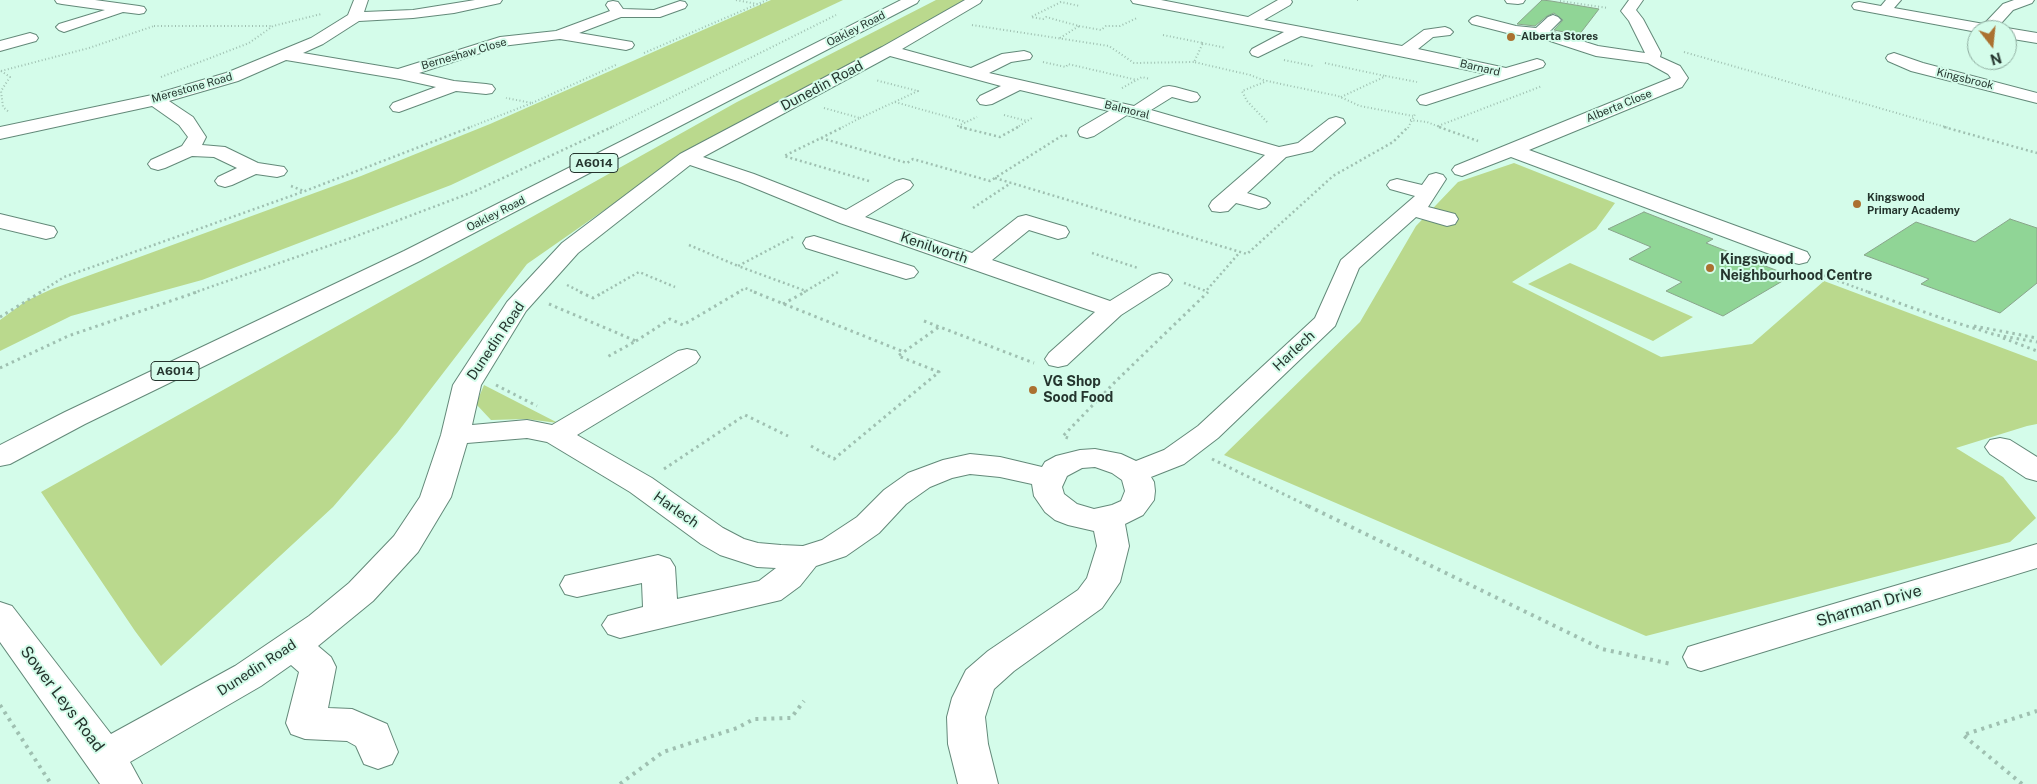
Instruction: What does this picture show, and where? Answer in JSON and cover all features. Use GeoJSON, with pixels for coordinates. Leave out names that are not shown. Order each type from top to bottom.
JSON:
{"type":"FeatureCollection","features":[{"type":"Feature","properties":{"kind":"street"},"geometry":{"type":"LineString","coordinates":[[62,0],[132,9]]}},
{"type":"Feature","properties":{"kind":"street"},"geometry":{"type":"LineString","coordinates":[[359,7],[412,14],[454,9],[494,0]]}},
{"type":"Feature","properties":{"kind":"street","name":"Oakley Road"},"geometry":{"type":"LineString","coordinates":[[0,457],[75,418],[412,256],[912,0]]}},
{"type":"Feature","properties":{"kind":"street","name":"Dunedin Road"},"geometry":{"type":"LineString","coordinates":[[114,770],[321,625],[361,592],[406,544],[435,496],[455,435],[467,385],[516,307],[570,248],[688,158],[888,50],[976,0]]}},
{"type":"Feature","properties":{"kind":"street"},"geometry":{"type":"LineString","coordinates":[[1512,0],[1518,0]]}},
{"type":"Feature","properties":{"kind":"street"},"geometry":{"type":"LineString","coordinates":[[1998,20],[2008,7],[2027,0]]}},
{"type":"Feature","properties":{"kind":"street","name":"Barnard"},"geometry":{"type":"LineString","coordinates":[[1145,1],[1405,51],[1506,73]]}},
{"type":"Feature","properties":{"kind":"street"},"geometry":{"type":"LineString","coordinates":[[1250,22],[1284,2]]}},
{"type":"Feature","properties":{"kind":"street","name":"Berneshaw Close"},"geometry":{"type":"LineString","coordinates":[[559,35],[616,9],[655,14],[680,5]]}},
{"type":"Feature","properties":{"kind":"street"},"geometry":{"type":"LineString","coordinates":[[1477,21],[1516,31],[1540,33],[1596,51],[1652,58],[1653,53],[1636,19],[1632,6]]}},
{"type":"Feature","properties":{"kind":"street"},"geometry":{"type":"LineString","coordinates":[[1859,6],[1889,6],[1967,25]]}},
{"type":"Feature","properties":{"kind":"street","name":"Merestone Road"},"geometry":{"type":"LineString","coordinates":[[0,133],[155,100],[232,77],[317,41],[359,7]]}},
{"type":"Feature","properties":{"kind":"street"},"geometry":{"type":"LineString","coordinates":[[64,26],[132,9]]}},
{"type":"Feature","properties":{"kind":"street"},"geometry":{"type":"LineString","coordinates":[[454,9],[471,14]]}},
{"type":"Feature","properties":{"kind":"street"},"geometry":{"type":"LineString","coordinates":[[1540,33],[1553,20]]}},
{"type":"Feature","properties":{"kind":"street"},"geometry":{"type":"LineString","coordinates":[[1258,52],[1299,30]]}},
{"type":"Feature","properties":{"kind":"street"},"geometry":{"type":"LineString","coordinates":[[1405,51],[1429,33],[1445,32]]}},
{"type":"Feature","properties":{"kind":"street","name":"Berneshaw Close"},"geometry":{"type":"LineString","coordinates":[[399,74],[500,42],[559,35],[626,46]]}},
{"type":"Feature","properties":{"kind":"street"},"geometry":{"type":"LineString","coordinates":[[2017,35],[2037,38]]}},
{"type":"Feature","properties":{"kind":"street"},"geometry":{"type":"LineString","coordinates":[[0,46],[30,38]]}},
{"type":"Feature","properties":{"kind":"street","name":"Balmoral"},"geometry":{"type":"LineString","coordinates":[[888,50],[973,74],[1131,110],[1279,153]]}},
{"type":"Feature","properties":{"kind":"street","name":"Berneshaw Close"},"geometry":{"type":"LineString","coordinates":[[286,55],[399,74],[454,86],[486,89]]}},
{"type":"Feature","properties":{"kind":"street"},"geometry":{"type":"LineString","coordinates":[[973,74],[1008,57],[1024,56]]}},
{"type":"Feature","properties":{"kind":"street","name":"Alberta Close"},"geometry":{"type":"LineString","coordinates":[[1462,170],[1676,83],[1680,78],[1674,70],[1652,58]]}},
{"type":"Feature","properties":{"kind":"street","name":"Kingsbrook"},"geometry":{"type":"LineString","coordinates":[[1894,58],[1911,66],[2037,98]]}},
{"type":"Feature","properties":{"kind":"street"},"geometry":{"type":"LineString","coordinates":[[1506,73],[1537,64]]}},
{"type":"Feature","properties":{"kind":"street","name":"Barnard"},"geometry":{"type":"LineString","coordinates":[[1435,93],[1506,73]]}},
{"type":"Feature","properties":{"kind":"street"},"geometry":{"type":"LineString","coordinates":[[991,106],[1010,83]]}},
{"type":"Feature","properties":{"kind":"street"},"geometry":{"type":"LineString","coordinates":[[399,107],[454,86]]}},
{"type":"Feature","properties":{"kind":"street"},"geometry":{"type":"LineString","coordinates":[[1087,132],[1169,92],[1191,97]]}},
{"type":"Feature","properties":{"kind":"street"},"geometry":{"type":"LineString","coordinates":[[155,100],[186,121],[197,137],[189,150]]}},
{"type":"Feature","properties":{"kind":"street","name":"Balmoral"},"geometry":{"type":"LineString","coordinates":[[1258,203],[1226,200],[1279,153],[1305,147],[1336,123]]}},
{"type":"Feature","properties":{"kind":"street"},"geometry":{"type":"LineString","coordinates":[[158,164],[189,150],[218,151],[253,168],[277,171]]}},
{"type":"Feature","properties":{"kind":"street"},"geometry":{"type":"LineString","coordinates":[[1509,151],[1799,257]]}},
{"type":"Feature","properties":{"kind":"street","name":"Kenilworth"},"geometry":{"type":"LineString","coordinates":[[688,158],[748,178],[848,218],[1112,310]]}},
{"type":"Feature","properties":{"kind":"street"},"geometry":{"type":"LineString","coordinates":[[225,181],[253,168]]}},
{"type":"Feature","properties":{"kind":"street"},"geometry":{"type":"LineString","coordinates":[[1396,185],[1425,195],[1447,219]]}},
{"type":"Feature","properties":{"kind":"street"},"geometry":{"type":"LineString","coordinates":[[848,218],[899,187]]}},
{"type":"Feature","properties":{"kind":"street","name":"Harlech"},"geometry":{"type":"LineString","coordinates":[[1133,474],[1174,457],[1208,432],[1326,321],[1349,265],[1425,195]]}},
{"type":"Feature","properties":{"kind":"street"},"geometry":{"type":"LineString","coordinates":[[0,220],[46,232]]}},
{"type":"Feature","properties":{"kind":"street"},"geometry":{"type":"LineString","coordinates":[[975,262],[1026,222],[1058,232]]}},
{"type":"Feature","properties":{"kind":"street"},"geometry":{"type":"LineString","coordinates":[[862,258],[896,235]]}},
{"type":"Feature","properties":{"kind":"street"},"geometry":{"type":"LineString","coordinates":[[805,239],[906,272]]}},
{"type":"Feature","properties":{"kind":"street"},"geometry":{"type":"LineString","coordinates":[[1058,360],[1112,310],[1160,280]]}},
{"type":"Feature","properties":{"kind":"street"},"geometry":{"type":"LineString","coordinates":[[564,430],[660,357]]}},
{"type":"Feature","properties":{"kind":"street","name":"Oakley Road"},"geometry":{"type":"LineString","coordinates":[[0,439],[75,418]]}},
{"type":"Feature","properties":{"kind":"street","name":"Harlech"},"geometry":{"type":"LineString","coordinates":[[455,435],[527,429],[564,430],[712,536],[732,547],[757,554],[804,558],[834,548],[850,538],[868,525],[895,497],[919,480],[943,470],[970,464],[1000,467],[1049,478]]}},
{"type":"Feature","properties":{"kind":"street"},"geometry":{"type":"LineString","coordinates":[[2000,447],[2037,471]]}},
{"type":"Feature","properties":{"kind":"street"},"geometry":{"type":"LineString","coordinates":[[1095,458],[1123,466],[1133,474],[1139,482],[1138,500],[1132,508],[1122,514],[1108,518],[1094,520],[1066,512],[1056,505],[1049,496],[1047,487],[1049,478],[1056,469],[1080,459],[1095,458]]}},
{"type":"Feature","properties":{"kind":"street"},"geometry":{"type":"LineString","coordinates":[[978,784],[968,744],[966,717],[971,698],[979,680],[1001,661],[1090,599],[1103,582],[1113,546],[1108,518]]}},
{"type":"Feature","properties":{"kind":"street","name":"Sharman Drive"},"geometry":{"type":"LineString","coordinates":[[1701,657],[2037,556]]}},
{"type":"Feature","properties":{"kind":"street"},"geometry":{"type":"LineString","coordinates":[[620,625],[660,601],[769,591],[788,577],[804,558]]}},
{"type":"Feature","properties":{"kind":"street"},"geometry":{"type":"LineString","coordinates":[[577,586],[658,567],[660,601]]}},
{"type":"Feature","properties":{"kind":"street","name":"Sower Leys Road"},"geometry":{"type":"LineString","coordinates":[[0,615],[114,770]]}},
{"type":"Feature","properties":{"kind":"street"},"geometry":{"type":"LineString","coordinates":[[292,645],[318,667],[305,723],[352,725],[374,736],[378,752]]}},
{"type":"Feature","properties":{"kind":"path"},"geometry":{"type":"LineString","coordinates":[[736,0],[762,5]]}},
{"type":"Feature","properties":{"kind":"path"},"geometry":{"type":"LineString","coordinates":[[643,53],[767,0]]}},
{"type":"Feature","properties":{"kind":"path"},"geometry":{"type":"LineString","coordinates":[[1554,0],[1632,6]]}},
{"type":"Feature","properties":{"kind":"path"},"geometry":{"type":"LineString","coordinates":[[1080,6],[1062,2],[1031,17],[1043,19],[1046,17],[1100,30],[1106,26],[1120,26],[1148,12],[1136,10],[1145,1]]}},
{"type":"Feature","properties":{"kind":"path"},"geometry":{"type":"LineString","coordinates":[[0,70],[89,48],[154,26],[274,26],[359,7]]}},
{"type":"Feature","properties":{"kind":"path"},"geometry":{"type":"LineString","coordinates":[[132,9],[154,26]]}},
{"type":"Feature","properties":{"kind":"path"},"geometry":{"type":"LineString","coordinates":[[0,368],[68,336],[354,237],[473,192],[553,156],[842,12]]}},
{"type":"Feature","properties":{"kind":"path"},"geometry":{"type":"LineString","coordinates":[[939,21],[1109,46],[1122,53],[1134,63],[1194,62],[1340,97],[1360,106],[1413,116]]}},
{"type":"Feature","properties":{"kind":"path"},"geometry":{"type":"LineString","coordinates":[[158,79],[173,71],[250,43],[274,26]]}},
{"type":"Feature","properties":{"kind":"path"},"geometry":{"type":"LineString","coordinates":[[1060,39],[1079,26]]}},
{"type":"Feature","properties":{"kind":"path"},"geometry":{"type":"LineString","coordinates":[[1163,35],[1226,48]]}},
{"type":"Feature","properties":{"kind":"path"},"geometry":{"type":"LineString","coordinates":[[1645,38],[1669,47],[2037,153]]}},
{"type":"Feature","properties":{"kind":"path"},"geometry":{"type":"LineString","coordinates":[[1194,62],[1202,43]]}},
{"type":"Feature","properties":{"kind":"path"},"geometry":{"type":"LineString","coordinates":[[1010,83],[1036,60],[1066,66],[1068,64],[1137,80]]}},
{"type":"Feature","properties":{"kind":"path"},"geometry":{"type":"LineString","coordinates":[[0,317],[64,277],[305,191],[532,103],[618,64]]}},
{"type":"Feature","properties":{"kind":"path"},"geometry":{"type":"LineString","coordinates":[[995,178],[1247,254],[1333,176],[1393,142],[1406,131],[1413,116],[1435,93],[1386,76],[1325,64]]}},
{"type":"Feature","properties":{"kind":"path"},"geometry":{"type":"LineString","coordinates":[[0,70],[10,77],[1,91],[3,107],[26,127]]}},
{"type":"Feature","properties":{"kind":"path"},"geometry":{"type":"LineString","coordinates":[[846,73],[918,92],[860,118],[784,156],[899,187]]}},
{"type":"Feature","properties":{"kind":"path"},"geometry":{"type":"LineString","coordinates":[[1340,97],[1386,76]]}},
{"type":"Feature","properties":{"kind":"path"},"geometry":{"type":"LineString","coordinates":[[1267,81],[1242,91],[1247,101],[1267,122]]}},
{"type":"Feature","properties":{"kind":"path"},"geometry":{"type":"LineString","coordinates":[[1438,126],[1542,86]]}},
{"type":"Feature","properties":{"kind":"path"},"geometry":{"type":"LineString","coordinates":[[486,89],[476,92],[532,103]]}},
{"type":"Feature","properties":{"kind":"path"},"geometry":{"type":"LineString","coordinates":[[795,100],[860,118]]}},
{"type":"Feature","properties":{"kind":"path"},"geometry":{"type":"LineString","coordinates":[[894,102],[966,122]]}},
{"type":"Feature","properties":{"kind":"path"},"geometry":{"type":"LineString","coordinates":[[991,106],[1028,121]]}},
{"type":"Feature","properties":{"kind":"path"},"geometry":{"type":"LineString","coordinates":[[1410,120],[1427,122],[1509,151]]}},
{"type":"Feature","properties":{"kind":"path"},"geometry":{"type":"LineString","coordinates":[[821,138],[907,163],[913,159],[990,181],[1063,135],[1076,140],[1087,132]]}},
{"type":"Feature","properties":{"kind":"path"},"geometry":{"type":"LineString","coordinates":[[973,208],[1011,183]]}},
{"type":"Feature","properties":{"kind":"path"},"geometry":{"type":"LineString","coordinates":[[738,266],[805,239]]}},
{"type":"Feature","properties":{"kind":"path"},"geometry":{"type":"LineString","coordinates":[[689,245],[738,266],[806,291]]}},
{"type":"Feature","properties":{"kind":"path"},"geometry":{"type":"LineString","coordinates":[[1799,257],[1815,273],[1959,324],[1996,335],[2037,351]]}},
{"type":"Feature","properties":{"kind":"path"},"geometry":{"type":"LineString","coordinates":[[783,304],[862,258]]}},
{"type":"Feature","properties":{"kind":"path"},"geometry":{"type":"LineString","coordinates":[[546,274],[593,298],[638,272],[675,286]]}},
{"type":"Feature","properties":{"kind":"path"},"geometry":{"type":"LineString","coordinates":[[660,357],[670,319],[683,325],[744,288],[904,352]]}},
{"type":"Feature","properties":{"kind":"path"},"geometry":{"type":"LineString","coordinates":[[1095,458],[1093,447],[1064,436],[1116,380],[1208,292]]}},
{"type":"Feature","properties":{"kind":"path"},"geometry":{"type":"LineString","coordinates":[[544,302],[660,357]]}},
{"type":"Feature","properties":{"kind":"path"},"geometry":{"type":"LineString","coordinates":[[924,321],[1040,365],[1058,360]]}},
{"type":"Feature","properties":{"kind":"path"},"geometry":{"type":"LineString","coordinates":[[1959,324],[2037,340]]}},
{"type":"Feature","properties":{"kind":"path"},"geometry":{"type":"LineString","coordinates":[[811,446],[834,458],[939,372],[898,356],[939,327]]}},
{"type":"Feature","properties":{"kind":"path"},"geometry":{"type":"LineString","coordinates":[[1996,335],[2037,340]]}},
{"type":"Feature","properties":{"kind":"path"},"geometry":{"type":"LineString","coordinates":[[608,357],[660,357]]}},
{"type":"Feature","properties":{"kind":"path"},"geometry":{"type":"LineString","coordinates":[[472,377],[490,382],[564,430]]}},
{"type":"Feature","properties":{"kind":"path"},"geometry":{"type":"LineString","coordinates":[[641,485],[745,415],[788,436]]}},
{"type":"Feature","properties":{"kind":"path"},"geometry":{"type":"LineString","coordinates":[[1187,447],[1602,650],[1678,665],[1701,657]]}},
{"type":"Feature","properties":{"kind":"path"},"geometry":{"type":"LineString","coordinates":[[620,784],[663,752],[737,728],[754,719],[791,718],[804,701]]}},
{"type":"Feature","properties":{"kind":"path"},"geometry":{"type":"LineString","coordinates":[[0,705],[51,784]]}},
{"type":"Feature","properties":{"kind":"path"},"geometry":{"type":"LineString","coordinates":[[2022,784],[1963,735],[2037,711]]}},
{"type":"Feature","properties":{"kind":"green space"},"geometry":{"type":"Polygon","coordinates":[[[771,0],[843,0],[451,185],[202,280],[71,316],[0,351],[0,320],[26,301],[52,289],[361,176],[490,124],[771,0]]]}},
{"type":"Feature","properties":{"kind":"green space"},"geometry":{"type":"Polygon","coordinates":[[[936,0],[967,0],[859,61],[679,158],[527,264],[397,433],[333,507],[161,666],[135,631],[41,492],[737,102],[936,0]]]}},
{"type":"Feature","properties":{"kind":"green space"},"geometry":{"type":"Polygon","coordinates":[[[1514,163],[1615,203],[1596,229],[1512,282],[1661,357],[1752,344],[1824,281],[2037,361],[2037,424],[1956,448],[2003,477],[2036,518],[2010,542],[1646,636],[1224,455],[1360,322],[1416,226],[1458,182],[1514,163]]]}},
{"type":"Feature","properties":{"kind":"green space"},"geometry":{"type":"Polygon","coordinates":[[[1570,263],[1693,317],[1653,341],[1528,284],[1570,263]]]}},
{"type":"Feature","properties":{"kind":"green space"},"geometry":{"type":"Polygon","coordinates":[[[484,385],[558,423],[526,419],[491,420],[476,404],[484,385]]]}},
{"type":"Feature","properties":{"kind":"building"},"geometry":{"type":"Polygon","coordinates":[[[1542,0],[1599,9],[1579,35],[1554,30],[1563,20],[1554,13],[1535,26],[1517,24],[1542,0]]]}},
{"type":"Feature","properties":{"kind":"building","name":"Kingswood Neighbourhood Centre"},"geometry":{"type":"Polygon","coordinates":[[[1644,212],[1713,239],[1706,243],[1791,276],[1723,316],[1666,291],[1682,282],[1629,259],[1651,247],[1608,229],[1644,212]]]}},
{"type":"Feature","properties":{"kind":"building"},"geometry":{"type":"Polygon","coordinates":[[[2010,219],[2037,228],[2037,283],[2000,313],[1921,284],[1929,279],[1864,255],[1916,222],[1975,242],[2010,219]]]}},
{"type":"Feature","properties":{"kind":"place","name":"Alberta Stores"},"geometry":{"type":"Point","coordinates":[1511,37]}},
{"type":"Feature","properties":{"kind":"place","name":"Kingswood Primary Academy"},"geometry":{"type":"Point","coordinates":[1857,204]}},
{"type":"Feature","properties":{"kind":"place","name":"Kingswood Neighbourhood Centre"},"geometry":{"type":"Point","coordinates":[1710,268]}},
{"type":"Feature","properties":{"kind":"place","name":"VG Shop Sood Food"},"geometry":{"type":"Point","coordinates":[1033,390]}}]}
